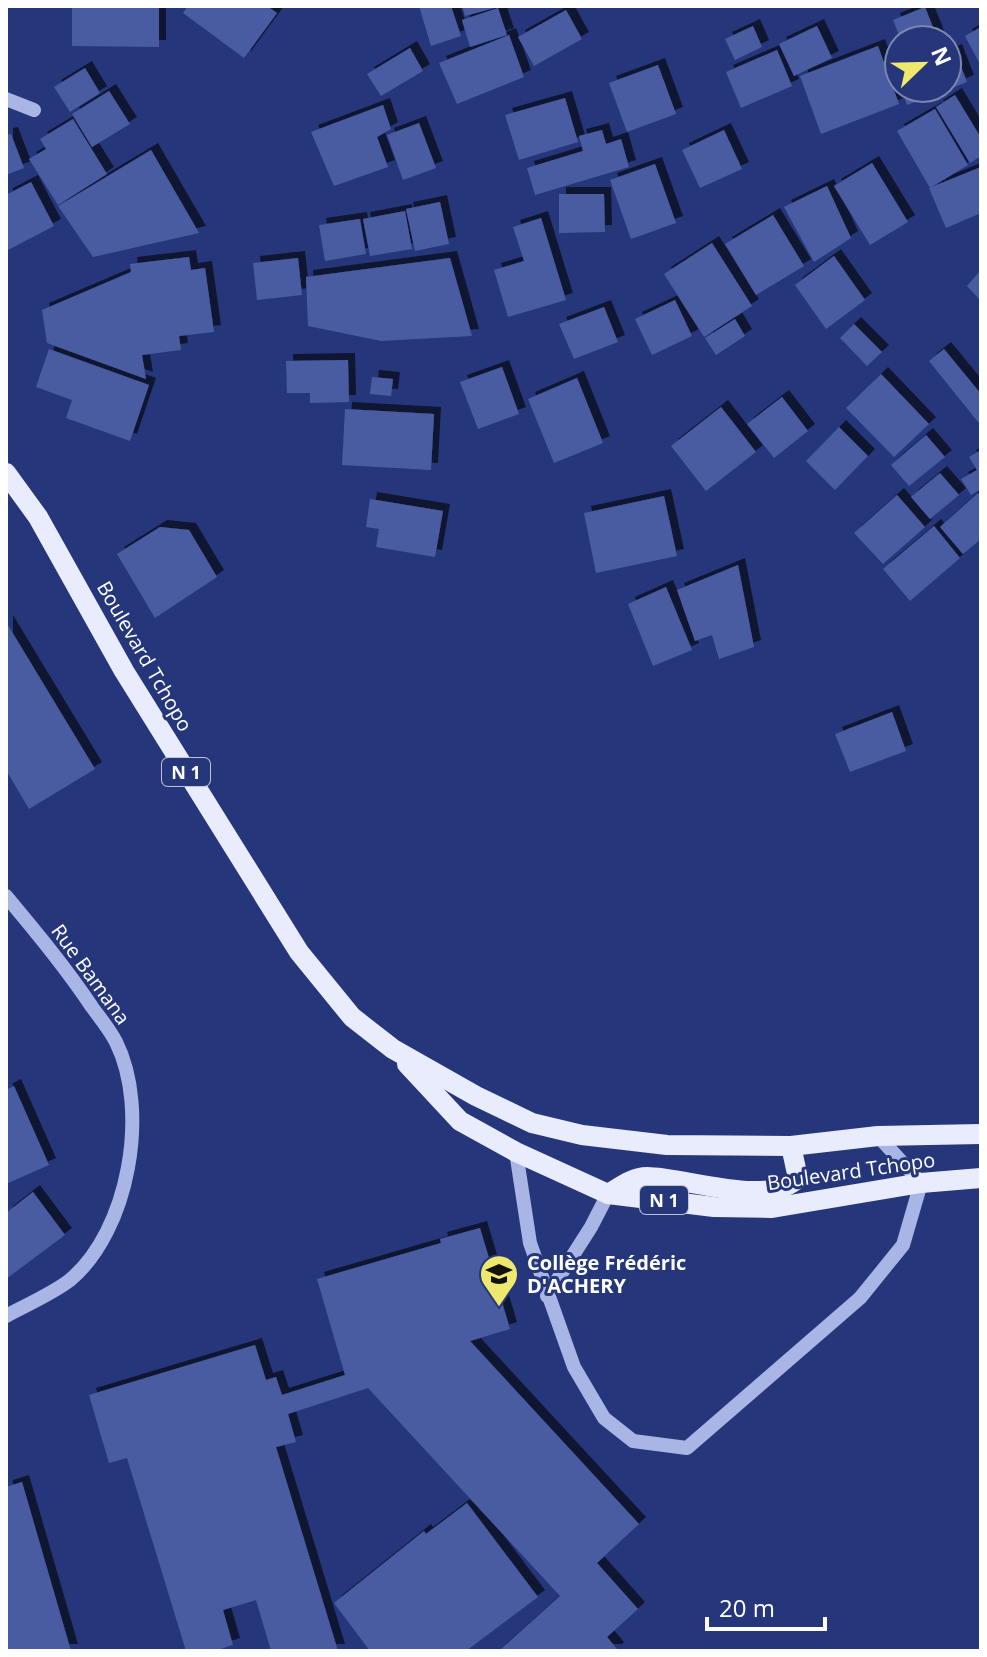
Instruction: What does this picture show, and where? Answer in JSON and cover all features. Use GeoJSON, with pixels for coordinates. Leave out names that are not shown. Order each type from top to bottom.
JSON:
{"type":"FeatureCollection","features":[{"type":"Feature","properties":{"kind":"main road","name":"Boulevard Tchopo"},"geometry":{"type":"LineString","coordinates":[[6,473],[38,517],[124,671],[299,952],[352,1017],[393,1049],[476,1096],[532,1123],[570,1132],[667,1145],[791,1146],[878,1136],[981,1134]]}},
{"type":"Feature","properties":{"kind":"main road","name":"Boulevard Tchopo"},"geometry":{"type":"LineString","coordinates":[[393,1049],[460,1121],[516,1152],[608,1194],[714,1207],[772,1208],[921,1183],[981,1178]]}},
{"type":"Feature","properties":{"kind":"main road"},"geometry":{"type":"LineString","coordinates":[[608,1194],[637,1178],[649,1177],[707,1187],[758,1190],[791,1186],[798,1178],[791,1146]]}},
{"type":"Feature","properties":{"kind":"street"},"geometry":{"type":"LineString","coordinates":[[6,99],[34,110]]}},
{"type":"Feature","properties":{"kind":"street","name":"Rue Bamana"},"geometry":{"type":"LineString","coordinates":[[6,896],[66,969],[116,1042],[131,1083],[132,1111],[130,1158],[117,1205],[98,1249],[69,1280],[6,1316]]}},
{"type":"Feature","properties":{"kind":"street"},"geometry":{"type":"LineString","coordinates":[[516,1152],[530,1243],[574,1367],[604,1418],[633,1441],[687,1448],[860,1298],[903,1245],[921,1183],[878,1136]]}},
{"type":"Feature","properties":{"kind":"street"},"geometry":{"type":"LineString","coordinates":[[547,1296],[608,1194]]}},
{"type":"Feature","properties":{"kind":"building"},"geometry":{"type":"Polygon","coordinates":[[[72,6],[159,6],[159,47],[72,46],[72,6]]]}},
{"type":"Feature","properties":{"kind":"building"},"geometry":{"type":"Polygon","coordinates":[[[188,6],[267,6],[277,13],[244,58],[183,13],[188,6]]]}},
{"type":"Feature","properties":{"kind":"building"},"geometry":{"type":"Polygon","coordinates":[[[419,6],[451,6],[461,36],[431,46],[419,6]]]}},
{"type":"Feature","properties":{"kind":"building"},"geometry":{"type":"Polygon","coordinates":[[[462,6],[498,6],[498,7],[465,16],[462,6]]]}},
{"type":"Feature","properties":{"kind":"building"},"geometry":{"type":"Polygon","coordinates":[[[925,7],[932,24],[895,24],[893,20],[925,7]]]}},
{"type":"Feature","properties":{"kind":"building"},"geometry":{"type":"Polygon","coordinates":[[[498,8],[507,35],[470,47],[462,20],[498,8]]]}},
{"type":"Feature","properties":{"kind":"building"},"geometry":{"type":"Polygon","coordinates":[[[566,10],[582,39],[534,66],[518,37],[566,10]]]}},
{"type":"Feature","properties":{"kind":"building"},"geometry":{"type":"Polygon","coordinates":[[[753,26],[762,47],[735,60],[725,39],[753,26]]]}},
{"type":"Feature","properties":{"kind":"building"},"geometry":{"type":"Polygon","coordinates":[[[817,26],[832,58],[794,76],[779,44],[817,26]]]}},
{"type":"Feature","properties":{"kind":"building"},"geometry":{"type":"Polygon","coordinates":[[[981,27],[981,66],[965,36],[981,27]]]}},
{"type":"Feature","properties":{"kind":"building"},"geometry":{"type":"Polygon","coordinates":[[[509,35],[524,77],[457,104],[439,63],[509,35]]]}},
{"type":"Feature","properties":{"kind":"building"},"geometry":{"type":"Polygon","coordinates":[[[878,46],[883,60],[883,104],[899,104],[821,134],[800,76],[878,46]]]}},
{"type":"Feature","properties":{"kind":"building"},"geometry":{"type":"Polygon","coordinates":[[[410,48],[423,71],[381,96],[367,74],[410,48]]]}},
{"type":"Feature","properties":{"kind":"building"},"geometry":{"type":"Polygon","coordinates":[[[777,50],[792,86],[741,108],[726,72],[777,50]]]}},
{"type":"Feature","properties":{"kind":"building"},"geometry":{"type":"Polygon","coordinates":[[[658,65],[676,114],[627,132],[609,83],[658,65]]]}},
{"type":"Feature","properties":{"kind":"building"},"geometry":{"type":"Polygon","coordinates":[[[85,68],[100,93],[70,112],[54,87],[85,68]]]}},
{"type":"Feature","properties":{"kind":"building"},"geometry":{"type":"Polygon","coordinates":[[[109,91],[130,124],[92,147],[72,114],[109,91]]]}},
{"type":"Feature","properties":{"kind":"building"},"geometry":{"type":"Polygon","coordinates":[[[565,98],[578,142],[519,160],[505,115],[565,98]]]}},
{"type":"Feature","properties":{"kind":"building"},"geometry":{"type":"Polygon","coordinates":[[[960,104],[981,138],[981,156],[970,163],[936,107],[960,104]]]}},
{"type":"Feature","properties":{"kind":"building"},"geometry":{"type":"Polygon","coordinates":[[[383,105],[391,129],[377,137],[388,167],[334,186],[311,132],[383,105]]]}},
{"type":"Feature","properties":{"kind":"building"},"geometry":{"type":"Polygon","coordinates":[[[935,109],[968,165],[930,188],[897,131],[935,109]]]}},
{"type":"Feature","properties":{"kind":"building"},"geometry":{"type":"Polygon","coordinates":[[[73,119],[107,174],[58,205],[29,159],[46,149],[40,139],[73,119]]]}},
{"type":"Feature","properties":{"kind":"building"},"geometry":{"type":"Polygon","coordinates":[[[419,123],[436,168],[403,180],[387,135],[419,123]]]}},
{"type":"Feature","properties":{"kind":"building"},"geometry":{"type":"Polygon","coordinates":[[[602,130],[606,144],[621,139],[629,167],[535,195],[527,168],[583,151],[579,136],[602,130]]]}},
{"type":"Feature","properties":{"kind":"building"},"geometry":{"type":"Polygon","coordinates":[[[724,130],[742,169],[700,188],[682,150],[724,130]]]}},
{"type":"Feature","properties":{"kind":"building"},"geometry":{"type":"Polygon","coordinates":[[[11,134],[24,168],[6,175],[6,135],[11,134]]]}},
{"type":"Feature","properties":{"kind":"building"},"geometry":{"type":"Polygon","coordinates":[[[151,150],[199,233],[93,257],[58,206],[151,150]]]}},
{"type":"Feature","properties":{"kind":"building"},"geometry":{"type":"Polygon","coordinates":[[[872,163],[908,222],[870,245],[834,186],[872,163]]]}},
{"type":"Feature","properties":{"kind":"building"},"geometry":{"type":"Polygon","coordinates":[[[655,164],[676,223],[631,239],[610,180],[655,164]]]}},
{"type":"Feature","properties":{"kind":"building"},"geometry":{"type":"Polygon","coordinates":[[[981,167],[981,213],[946,228],[929,188],[981,167]]]}},
{"type":"Feature","properties":{"kind":"building"},"geometry":{"type":"Polygon","coordinates":[[[31,182],[54,226],[6,251],[6,195],[31,182]]]}},
{"type":"Feature","properties":{"kind":"building"},"geometry":{"type":"Polygon","coordinates":[[[827,186],[851,238],[814,262],[784,207],[827,186]]]}},
{"type":"Feature","properties":{"kind":"building"},"geometry":{"type":"Polygon","coordinates":[[[559,194],[604,194],[605,232],[559,233],[559,194]]]}},
{"type":"Feature","properties":{"kind":"building"},"geometry":{"type":"Polygon","coordinates":[[[440,202],[449,244],[415,251],[406,209],[440,202]]]}},
{"type":"Feature","properties":{"kind":"building"},"geometry":{"type":"Polygon","coordinates":[[[405,211],[412,249],[370,256],[363,219],[405,211]]]}},
{"type":"Feature","properties":{"kind":"building"},"geometry":{"type":"Polygon","coordinates":[[[773,215],[804,266],[756,295],[725,244],[773,215]]]}},
{"type":"Feature","properties":{"kind":"building"},"geometry":{"type":"Polygon","coordinates":[[[541,218],[566,300],[508,317],[494,270],[524,261],[513,227],[541,218]]]}},
{"type":"Feature","properties":{"kind":"building"},"geometry":{"type":"Polygon","coordinates":[[[360,219],[366,254],[325,261],[319,225],[360,219]]]}},
{"type":"Feature","properties":{"kind":"building"},"geometry":{"type":"Polygon","coordinates":[[[712,243],[752,306],[704,337],[664,274],[712,243]]]}},
{"type":"Feature","properties":{"kind":"building"},"geometry":{"type":"Polygon","coordinates":[[[834,256],[865,300],[826,329],[795,285],[834,256]]]}},
{"type":"Feature","properties":{"kind":"building"},"geometry":{"type":"Polygon","coordinates":[[[189,257],[191,270],[205,268],[214,332],[179,336],[181,350],[142,355],[146,379],[47,343],[42,310],[131,272],[130,264],[189,257]]]}},
{"type":"Feature","properties":{"kind":"building"},"geometry":{"type":"Polygon","coordinates":[[[298,258],[302,295],[257,300],[253,263],[298,258]]]}},
{"type":"Feature","properties":{"kind":"building"},"geometry":{"type":"Polygon","coordinates":[[[450,258],[472,336],[381,341],[308,326],[306,277],[450,258]]]}},
{"type":"Feature","properties":{"kind":"building"},"geometry":{"type":"Polygon","coordinates":[[[981,270],[981,301],[967,286],[981,270]]]}},
{"type":"Feature","properties":{"kind":"building"},"geometry":{"type":"Polygon","coordinates":[[[675,300],[692,336],[652,355],[635,319],[675,300]]]}},
{"type":"Feature","properties":{"kind":"building"},"geometry":{"type":"Polygon","coordinates":[[[604,307],[618,342],[574,359],[559,324],[604,307]]]}},
{"type":"Feature","properties":{"kind":"building"},"geometry":{"type":"Polygon","coordinates":[[[735,319],[745,336],[716,355],[705,338],[735,319]]]}},
{"type":"Feature","properties":{"kind":"building"},"geometry":{"type":"Polygon","coordinates":[[[854,324],[882,352],[867,366],[840,338],[854,324]]]}},
{"type":"Feature","properties":{"kind":"building"},"geometry":{"type":"Polygon","coordinates":[[[49,349],[149,385],[130,441],[66,418],[72,400],[36,387],[49,349]]]}},
{"type":"Feature","properties":{"kind":"building"},"geometry":{"type":"Polygon","coordinates":[[[944,349],[981,394],[981,420],[978,422],[929,361],[944,349]]]}},
{"type":"Feature","properties":{"kind":"building"},"geometry":{"type":"Polygon","coordinates":[[[348,360],[349,402],[310,403],[310,393],[287,393],[286,361],[348,360]]]}},
{"type":"Feature","properties":{"kind":"building"},"geometry":{"type":"Polygon","coordinates":[[[502,367],[519,414],[478,429],[460,382],[502,367]]]}},
{"type":"Feature","properties":{"kind":"building"},"geometry":{"type":"Polygon","coordinates":[[[881,374],[929,424],[894,457],[846,408],[881,374]]]}},
{"type":"Feature","properties":{"kind":"building"},"geometry":{"type":"Polygon","coordinates":[[[372,377],[393,379],[391,396],[370,394],[372,377]]]}},
{"type":"Feature","properties":{"kind":"building"},"geometry":{"type":"Polygon","coordinates":[[[577,378],[603,443],[554,463],[528,399],[577,378]]]}},
{"type":"Feature","properties":{"kind":"building"},"geometry":{"type":"Polygon","coordinates":[[[782,397],[808,431],[774,458],[747,424],[782,397]]]}},
{"type":"Feature","properties":{"kind":"building"},"geometry":{"type":"Polygon","coordinates":[[[721,407],[756,452],[706,491],[671,446],[721,407]]]}},
{"type":"Feature","properties":{"kind":"building"},"geometry":{"type":"Polygon","coordinates":[[[345,409],[434,414],[431,470],[342,465],[345,409]]]}},
{"type":"Feature","properties":{"kind":"building"},"geometry":{"type":"Polygon","coordinates":[[[839,427],[868,456],[835,490],[806,461],[839,427]]]}},
{"type":"Feature","properties":{"kind":"building"},"geometry":{"type":"Polygon","coordinates":[[[926,435],[945,457],[909,486],[891,465],[926,435]]]}},
{"type":"Feature","properties":{"kind":"building"},"geometry":{"type":"Polygon","coordinates":[[[981,450],[981,489],[971,495],[961,479],[977,470],[969,457],[981,450]]]}},
{"type":"Feature","properties":{"kind":"building"},"geometry":{"type":"Polygon","coordinates":[[[940,473],[959,495],[930,519],[911,497],[940,473]]]}},
{"type":"Feature","properties":{"kind":"building"},"geometry":{"type":"Polygon","coordinates":[[[978,493],[981,497],[981,539],[963,554],[940,527],[978,493]]]}},
{"type":"Feature","properties":{"kind":"building"},"geometry":{"type":"Polygon","coordinates":[[[897,495],[925,527],[883,564],[854,533],[897,495]]]}},
{"type":"Feature","properties":{"kind":"building"},"geometry":{"type":"Polygon","coordinates":[[[664,496],[677,556],[596,573],[584,513],[664,496]]]}},
{"type":"Feature","properties":{"kind":"building"},"geometry":{"type":"Polygon","coordinates":[[[370,499],[443,511],[435,557],[376,547],[379,529],[366,527],[370,499]]]}},
{"type":"Feature","properties":{"kind":"building"},"geometry":{"type":"Polygon","coordinates":[[[934,526],[960,558],[910,601],[883,569],[934,526]]]}},
{"type":"Feature","properties":{"kind":"building"},"geometry":{"type":"Polygon","coordinates":[[[160,527],[189,530],[217,577],[155,618],[117,554],[160,527]]]}},
{"type":"Feature","properties":{"kind":"building"},"geometry":{"type":"Polygon","coordinates":[[[738,565],[754,647],[719,659],[712,635],[695,641],[677,590],[738,565]]]}},
{"type":"Feature","properties":{"kind":"building"},"geometry":{"type":"Polygon","coordinates":[[[666,587],[692,650],[653,666],[628,604],[666,587]]]}},
{"type":"Feature","properties":{"kind":"building"},"geometry":{"type":"Polygon","coordinates":[[[6,622],[95,769],[29,809],[6,770],[6,622]]]}},
{"type":"Feature","properties":{"kind":"building"},"geometry":{"type":"Polygon","coordinates":[[[892,712],[906,751],[850,772],[835,734],[892,712]]]}},
{"type":"Feature","properties":{"kind":"building"},"geometry":{"type":"Polygon","coordinates":[[[14,1086],[49,1165],[6,1184],[6,1090],[14,1086]]]}},
{"type":"Feature","properties":{"kind":"building"},"geometry":{"type":"Polygon","coordinates":[[[33,1192],[65,1235],[6,1279],[6,1213],[33,1192]]]}},
{"type":"Feature","properties":{"kind":"building"},"geometry":{"type":"Polygon","coordinates":[[[480,1228],[510,1329],[470,1341],[639,1524],[597,1563],[638,1609],[607,1637],[617,1649],[499,1651],[560,1596],[368,1388],[288,1414],[296,1442],[276,1447],[338,1651],[271,1651],[256,1600],[223,1610],[233,1645],[214,1651],[186,1651],[127,1458],[109,1463],[89,1395],[255,1345],[266,1380],[276,1377],[282,1395],[345,1375],[317,1279],[441,1243],[440,1239],[480,1228]]]}},
{"type":"Feature","properties":{"kind":"building"},"geometry":{"type":"Polygon","coordinates":[[[22,1482],[71,1651],[6,1651],[6,1487],[22,1482]]]}},
{"type":"Feature","properties":{"kind":"building"},"geometry":{"type":"Polygon","coordinates":[[[467,1503],[538,1597],[466,1651],[370,1651],[334,1603],[424,1531],[426,1534],[467,1503]]]}},
{"type":"Feature","properties":{"kind":"place","name":"Collège Frédéric D'ACHERY"},"geometry":{"type":"Point","coordinates":[499,1308]}}]}
